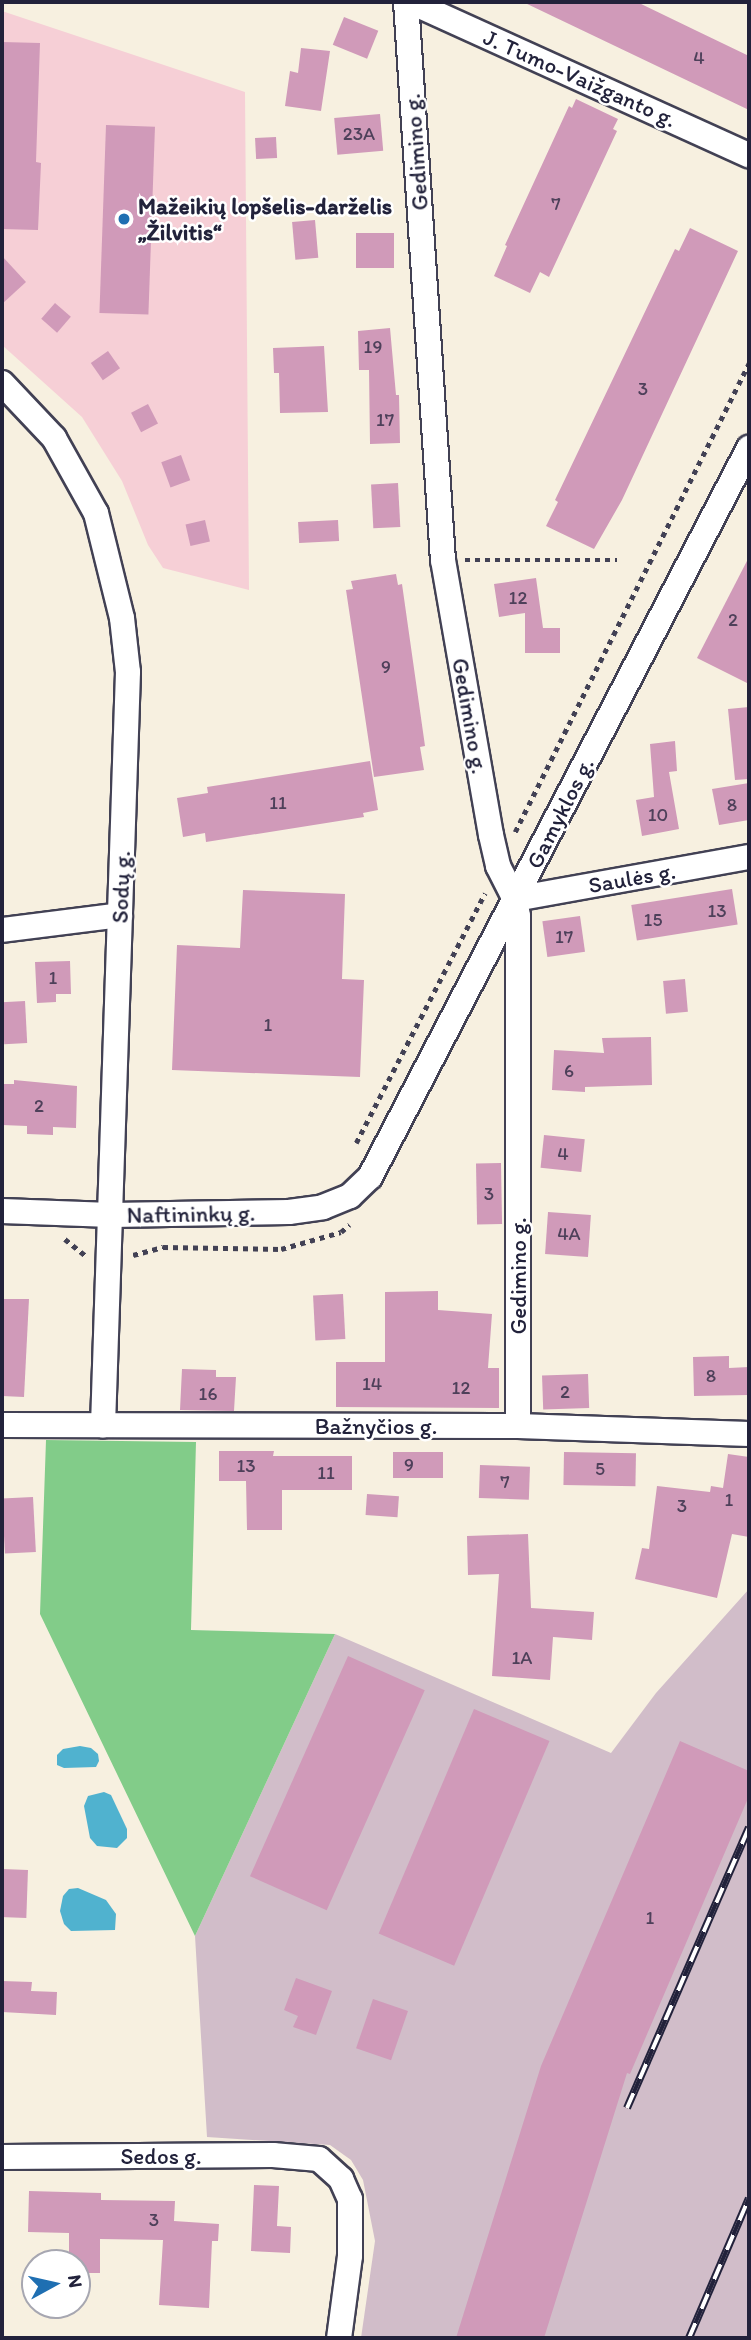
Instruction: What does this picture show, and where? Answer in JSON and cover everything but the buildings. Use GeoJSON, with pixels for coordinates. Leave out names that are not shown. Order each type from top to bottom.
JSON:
{"type":"FeatureCollection","features":[{"type":"Feature","properties":{"kind":"street","name":"J. Tumo-Vaižganto g."},"geometry":{"type":"LineString","coordinates":[[408,2],[749,155]]}},
{"type":"Feature","properties":{"kind":"street","name":"Gedimino g."},"geometry":{"type":"LineString","coordinates":[[408,2],[443,560],[498,866],[515,899],[517,1426]]}},
{"type":"Feature","properties":{"kind":"street","name":"Sodų g."},"geometry":{"type":"LineString","coordinates":[[2,383],[24,403],[66,457],[96,513],[122,618],[128,672],[103,1426]]}},
{"type":"Feature","properties":{"kind":"street","name":"Gamyklos g."},"geometry":{"type":"LineString","coordinates":[[370,1177],[749,448]]}},
{"type":"Feature","properties":{"kind":"street","name":"Saulės g."},"geometry":{"type":"LineString","coordinates":[[515,899],[749,857]]}},
{"type":"Feature","properties":{"kind":"street"},"geometry":{"type":"LineString","coordinates":[[2,930],[120,915]]}},
{"type":"Feature","properties":{"kind":"street","name":"Naftininkų g."},"geometry":{"type":"LineString","coordinates":[[2,1211],[111,1215],[289,1212],[323,1207],[350,1196],[370,1177]]}},
{"type":"Feature","properties":{"kind":"street","name":"Bažnyčios g."},"geometry":{"type":"LineString","coordinates":[[2,1425],[517,1426],[749,1434]]}},
{"type":"Feature","properties":{"kind":"street","name":"Sedos g."},"geometry":{"type":"LineString","coordinates":[[2,2157],[273,2155],[319,2159],[341,2179],[350,2199],[350,2256],[339,2338]]}},
{"type":"Feature","properties":{"kind":"path"},"geometry":{"type":"LineString","coordinates":[[352,1151],[498,866],[749,363]]}},
{"type":"Feature","properties":{"kind":"path"},"geometry":{"type":"LineString","coordinates":[[443,560],[617,560]]}},
{"type":"Feature","properties":{"kind":"path"},"geometry":{"type":"LineString","coordinates":[[63,1237],[84,1255],[138,1255],[163,1247],[281,1249],[341,1232],[351,1224]]}},
{"type":"Feature","properties":{"kind":"shaded area","name":"Mažeikių lopšelis-darželis „Žilvitis“"},"geometry":{"type":"Polygon","coordinates":[[[2,11],[245,92],[249,590],[163,568],[148,545],[122,481],[82,417],[2,345],[2,11]]]}},
{"type":"Feature","properties":{"kind":"shaded area"},"geometry":{"type":"Polygon","coordinates":[[[749,1589],[749,2338],[361,2338],[375,2241],[363,2180],[351,2160],[330,2145],[207,2137],[195,1936],[335,1634],[611,1753],[656,1693],[749,1589]]]}},
{"type":"Feature","properties":{"kind":"green space"},"geometry":{"type":"Polygon","coordinates":[[[46,1440],[196,1442],[191,1630],[335,1634],[195,1936],[40,1614],[46,1440]]]}},
{"type":"Feature","properties":{"kind":"water"},"geometry":{"type":"Polygon","coordinates":[[[80,1746],[91,1748],[98,1754],[96,1767],[64,1768],[57,1765],[57,1755],[63,1749],[80,1746]]]}},
{"type":"Feature","properties":{"kind":"water"},"geometry":{"type":"Polygon","coordinates":[[[104,1792],[111,1795],[127,1829],[127,1838],[117,1848],[97,1846],[90,1838],[84,1806],[88,1796],[104,1792]]]}},
{"type":"Feature","properties":{"kind":"water"},"geometry":{"type":"Polygon","coordinates":[[[78,1888],[106,1900],[116,1914],[115,1930],[71,1931],[64,1924],[60,1911],[63,1896],[69,1889],[78,1888]]]}},
{"type":"Feature","properties":{"kind":"railway"},"geometry":{"type":"LineString","coordinates":[[627,2108],[749,1827]]}},
{"type":"Feature","properties":{"kind":"railway"},"geometry":{"type":"LineString","coordinates":[[689,2338],[749,2198]]}},
{"type":"Feature","properties":{"kind":"place","name":"Mažeikių lopšelis-darželis „Žilvitis“"},"geometry":{"type":"Point","coordinates":[124,219]}}]}
